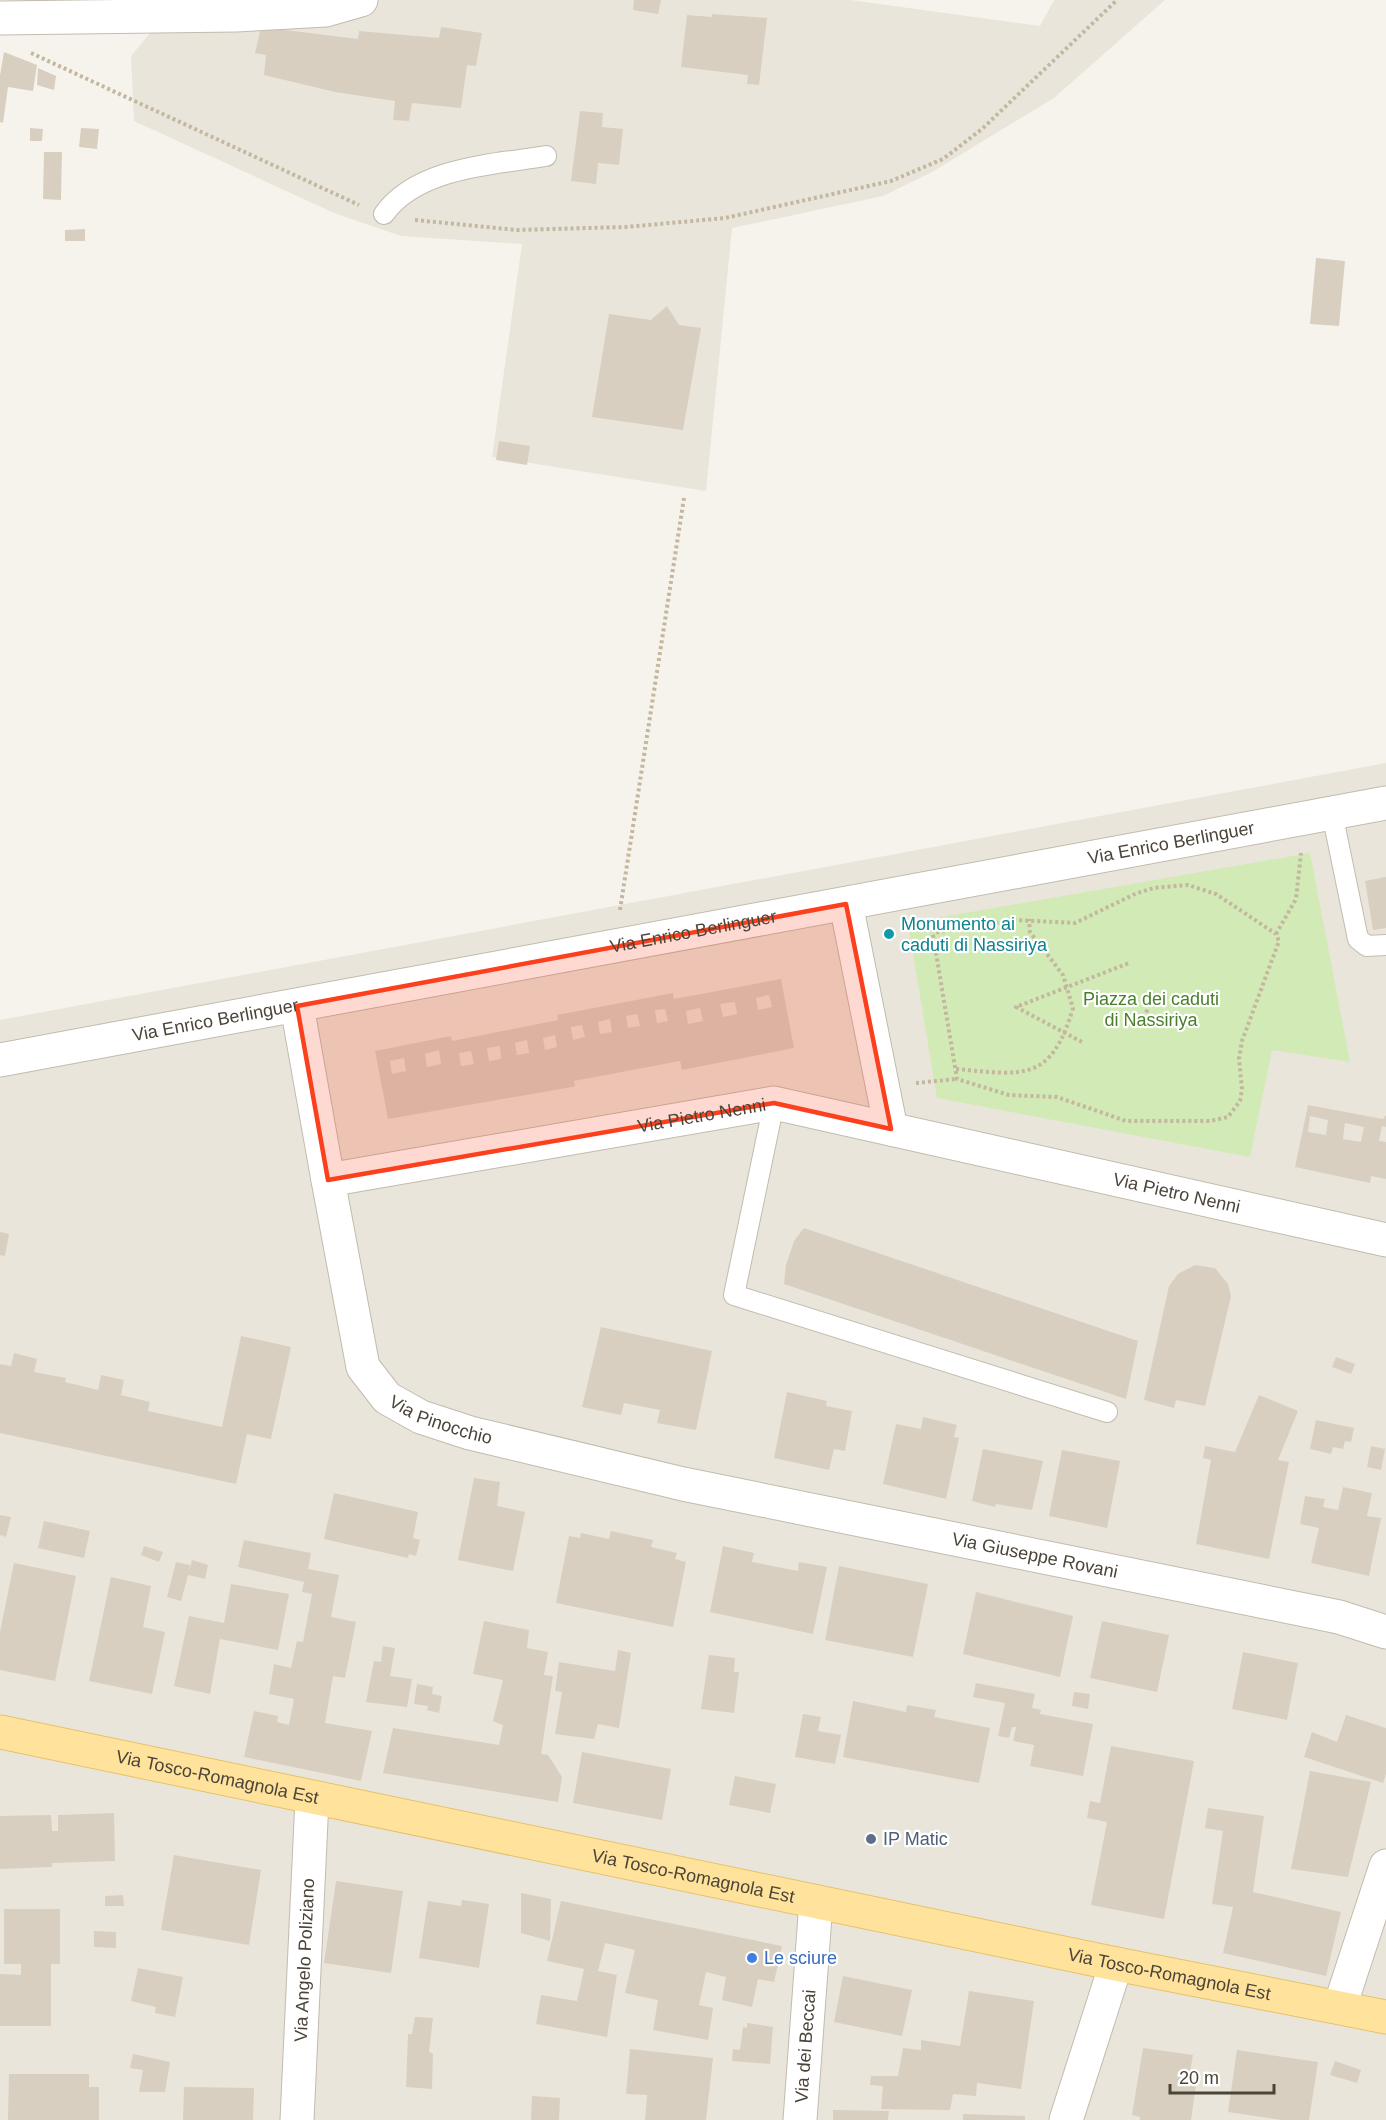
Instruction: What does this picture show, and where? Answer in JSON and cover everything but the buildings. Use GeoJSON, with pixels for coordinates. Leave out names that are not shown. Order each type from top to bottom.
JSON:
{"type":"FeatureCollection","features":[{"type":"Feature","properties":{"kind":"main road","name":"Via Tosco-Romagnola Est"},"geometry":{"type":"LineString","coordinates":[[0,1732],[1116,1964],[1340,2006],[1386,2017]]}},
{"type":"Feature","properties":{"kind":"street"},"geometry":{"type":"LineString","coordinates":[[0,18],[248,14],[326,10],[361,0]]}},
{"type":"Feature","properties":{"kind":"street","name":"Via Enrico Berlinguer"},"geometry":{"type":"LineString","coordinates":[[0,1060],[614,948],[1386,803]]}},
{"type":"Feature","properties":{"kind":"street"},"geometry":{"type":"LineString","coordinates":[[846,904],[891,1129]]}},
{"type":"Feature","properties":{"kind":"street"},"geometry":{"type":"LineString","coordinates":[[297,1006],[328,1180]]}},
{"type":"Feature","properties":{"kind":"street","name":"Via Pietro Nenni"},"geometry":{"type":"LineString","coordinates":[[328,1180],[774,1103],[1386,1240]]}},
{"type":"Feature","properties":{"kind":"street","name":"Via Pinocchio"},"geometry":{"type":"LineString","coordinates":[[328,1180],[363,1367],[387,1398],[421,1417],[470,1432],[683,1484]]}},
{"type":"Feature","properties":{"kind":"street","name":"Via Giuseppe Rovani"},"geometry":{"type":"LineString","coordinates":[[683,1484],[1339,1617],[1386,1632]]}},
{"type":"Feature","properties":{"kind":"street","name":"Via Angelo Poliziano"},"geometry":{"type":"LineString","coordinates":[[297,2120],[312,1798]]}},
{"type":"Feature","properties":{"kind":"street"},"geometry":{"type":"LineString","coordinates":[[1340,2006],[1386,1866]]}},
{"type":"Feature","properties":{"kind":"street","name":"Via dei Beccai"},"geometry":{"type":"LineString","coordinates":[[800,2120],[816,1902]]}},
{"type":"Feature","properties":{"kind":"street"},"geometry":{"type":"LineString","coordinates":[[1066,2120],[1116,1964]]}},
{"type":"Feature","properties":{"kind":"lane"},"geometry":{"type":"LineString","coordinates":[[384,214],[394,201],[440,175],[546,156]]}},
{"type":"Feature","properties":{"kind":"lane"},"geometry":{"type":"LineString","coordinates":[[1332,813],[1358,939],[1367,946],[1386,945]]}},
{"type":"Feature","properties":{"kind":"lane"},"geometry":{"type":"LineString","coordinates":[[774,1103],[734,1295],[1107,1412]]}},
{"type":"Feature","properties":{"kind":"path"},"geometry":{"type":"LineString","coordinates":[[614,948],[684,498]]}},
{"type":"Feature","properties":{"kind":"path"},"geometry":{"type":"LineString","coordinates":[[883,1087],[957,1079],[1009,1095],[1057,1097],[1126,1121],[1210,1121],[1228,1117],[1240,1101],[1242,1089],[1239,1059],[1242,1041],[1278,947],[1276,934],[1296,899],[1301,848],[1297,819]]}},
{"type":"Feature","properties":{"kind":"path"},"geometry":{"type":"LineString","coordinates":[[933,933],[986,922],[1029,919],[1075,923],[1137,893],[1154,888],[1188,885],[1216,894],[1276,934]]}},
{"type":"Feature","properties":{"kind":"path"},"geometry":{"type":"LineString","coordinates":[[923,890],[933,933],[957,1079]]}},
{"type":"Feature","properties":{"kind":"path"},"geometry":{"type":"LineString","coordinates":[[956,1069],[1012,1072],[1039,1068],[1052,1057],[1073,1008],[1054,960],[1030,932],[1029,919]]}},
{"type":"Feature","properties":{"kind":"path"},"geometry":{"type":"LineString","coordinates":[[1082,1042],[1063,1034],[1016,1007],[1129,963]]}},
{"type":"Feature","properties":{"kind":"path"},"geometry":{"type":"LineString","coordinates":[[1144,1018],[1151,1000]]}},
{"type":"Feature","properties":{"kind":"highlighted area"},"geometry":{"type":"Polygon","coordinates":[[[846,904],[891,1129],[774,1103],[328,1180],[297,1006],[846,904]]]}},
{"type":"Feature","properties":{"kind":"shaded area"},"geometry":{"type":"Polygon","coordinates":[[[177,0],[850,0],[1040,26],[1054,0],[1165,0],[1054,98],[932,172],[883,196],[732,228],[706,491],[492,457],[522,244],[401,236],[334,213],[134,121],[131,56],[177,0]]]}},
{"type":"Feature","properties":{"kind":"shaded area"},"geometry":{"type":"Polygon","coordinates":[[[1386,763],[1386,2120],[0,2120],[0,1020],[1386,763]]]}},
{"type":"Feature","properties":{"kind":"green space","name":"Piazza dei caduti di Nassiriya"},"geometry":{"type":"Polygon","coordinates":[[[1310,853],[1350,1062],[1272,1050],[1250,1157],[937,1098],[908,923],[1310,853]]]}},
{"type":"Feature","properties":{"kind":"place","name":"Monumento ai caduti di Nassiriya"},"geometry":{"type":"Point","coordinates":[889,934]}},
{"type":"Feature","properties":{"kind":"place","name":"IP Matic"},"geometry":{"type":"Point","coordinates":[871,1839]}},
{"type":"Feature","properties":{"kind":"place","name":"Le sciure"},"geometry":{"type":"Point","coordinates":[752,1958]}}]}
